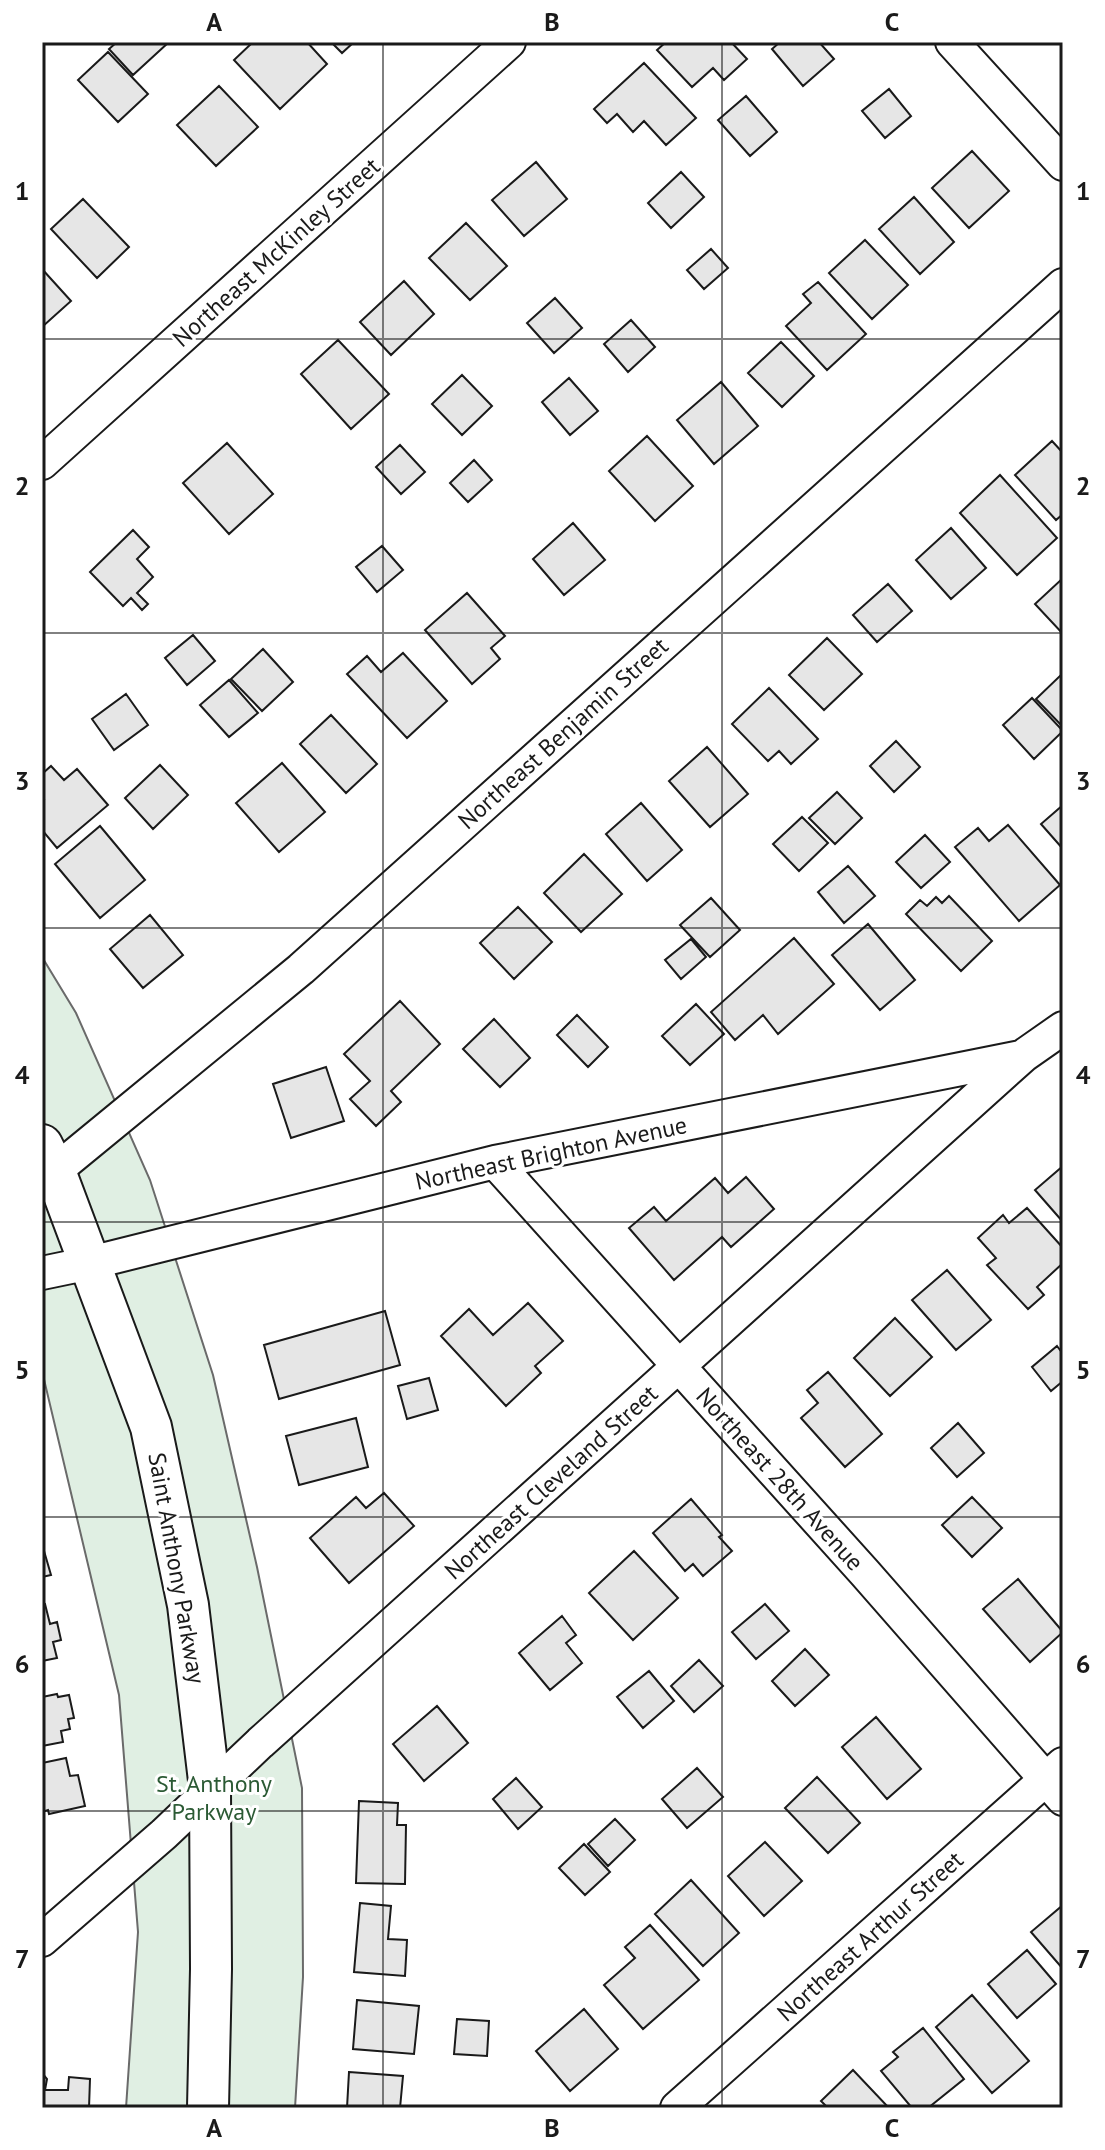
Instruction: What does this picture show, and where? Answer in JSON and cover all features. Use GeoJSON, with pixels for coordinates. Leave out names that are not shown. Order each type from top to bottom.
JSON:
{"type":"FeatureCollection","features":[{"type":"Feature","properties":{"kind":"street","name":"Northeast McKinley Street"},"geometry":{"type":"LineString","coordinates":[[42,463],[509,42]]}},
{"type":"Feature","properties":{"kind":"street"},"geometry":{"type":"LineString","coordinates":[[952,42],[1063,164]]}},
{"type":"Feature","properties":{"kind":"street","name":"Northeast Benjamin Street"},"geometry":{"type":"LineString","coordinates":[[48,1158],[301,969],[1063,285]]}},
{"type":"Feature","properties":{"kind":"street","name":"Northeast Cleveland Street"},"geometry":{"type":"LineString","coordinates":[[42,1940],[164,1834],[210,1789],[1023,1056],[1063,1028]]}},
{"type":"Feature","properties":{"kind":"street","name":"Northeast Brighton Avenue"},"geometry":{"type":"LineString","coordinates":[[42,1273],[495,1162],[1063,1048]]}},
{"type":"Feature","properties":{"kind":"street","name":"Saint Anthony Parkway"},"geometry":{"type":"LineString","coordinates":[[48,1158],[151,1427],[188,1605],[210,1789],[208,2108]]}},
{"type":"Feature","properties":{"kind":"street","name":"Northeast 28th Avenue"},"geometry":{"type":"LineString","coordinates":[[495,1162],[1057,1780]]}},
{"type":"Feature","properties":{"kind":"street","name":"Northeast Arthur Street"},"geometry":{"type":"LineString","coordinates":[[677,2108],[1057,1780]]}},
{"type":"Feature","properties":{"kind":"green space","name":"St. Anthony Parkway"},"geometry":{"type":"Polygon","coordinates":[[[42,957],[76,1013],[150,1180],[213,1375],[257,1567],[302,1788],[303,1977],[295,2108],[126,2108],[138,1932],[119,1695],[42,1371],[42,957]]]}},
{"type":"Feature","properties":{"kind":"building"},"geometry":{"type":"Polygon","coordinates":[[[117,42],[169,42],[133,75],[109,49],[117,42]]]}},
{"type":"Feature","properties":{"kind":"building"},"geometry":{"type":"Polygon","coordinates":[[[253,42],[307,42],[327,64],[280,109],[234,60],[253,42]]]}},
{"type":"Feature","properties":{"kind":"building"},"geometry":{"type":"Polygon","coordinates":[[[331,42],[354,42],[342,53],[331,42]]]}},
{"type":"Feature","properties":{"kind":"building"},"geometry":{"type":"Polygon","coordinates":[[[666,42],[731,42],[747,59],[724,80],[713,68],[692,87],[657,50],[666,42]]]}},
{"type":"Feature","properties":{"kind":"building"},"geometry":{"type":"Polygon","coordinates":[[[780,42],[819,42],[834,59],[803,86],[772,49],[780,42]]]}},
{"type":"Feature","properties":{"kind":"building"},"geometry":{"type":"Polygon","coordinates":[[[108,52],[148,94],[118,122],[78,80],[108,52]]]}},
{"type":"Feature","properties":{"kind":"building"},"geometry":{"type":"Polygon","coordinates":[[[644,63],[696,118],[666,145],[644,121],[633,132],[617,114],[607,123],[594,109],[644,63]]]}},
{"type":"Feature","properties":{"kind":"building"},"geometry":{"type":"Polygon","coordinates":[[[219,86],[258,127],[216,166],[177,125],[219,86]]]}},
{"type":"Feature","properties":{"kind":"building"},"geometry":{"type":"Polygon","coordinates":[[[889,89],[911,116],[885,138],[862,111],[889,89]]]}},
{"type":"Feature","properties":{"kind":"building"},"geometry":{"type":"Polygon","coordinates":[[[746,96],[777,132],[750,156],[718,120],[746,96]]]}},
{"type":"Feature","properties":{"kind":"building"},"geometry":{"type":"Polygon","coordinates":[[[972,151],[1009,191],[969,228],[932,188],[972,151]]]}},
{"type":"Feature","properties":{"kind":"building"},"geometry":{"type":"Polygon","coordinates":[[[536,162],[567,199],[524,236],[492,200],[536,162]]]}},
{"type":"Feature","properties":{"kind":"building"},"geometry":{"type":"Polygon","coordinates":[[[681,172],[704,197],[671,228],[648,203],[681,172]]]}},
{"type":"Feature","properties":{"kind":"building"},"geometry":{"type":"Polygon","coordinates":[[[914,197],[954,242],[920,274],[879,229],[914,197]]]}},
{"type":"Feature","properties":{"kind":"building"},"geometry":{"type":"Polygon","coordinates":[[[83,199],[129,247],[97,278],[51,229],[83,199]]]}},
{"type":"Feature","properties":{"kind":"building"},"geometry":{"type":"Polygon","coordinates":[[[466,223],[507,266],[470,300],[429,258],[466,223]]]}},
{"type":"Feature","properties":{"kind":"building"},"geometry":{"type":"Polygon","coordinates":[[[865,240],[908,285],[872,319],[829,273],[865,240]]]}},
{"type":"Feature","properties":{"kind":"building"},"geometry":{"type":"Polygon","coordinates":[[[711,249],[728,268],[704,289],[687,270],[711,249]]]}},
{"type":"Feature","properties":{"kind":"building"},"geometry":{"type":"Polygon","coordinates":[[[42,269],[71,301],[42,327],[42,269]]]}},
{"type":"Feature","properties":{"kind":"building"},"geometry":{"type":"Polygon","coordinates":[[[404,281],[434,314],[391,355],[360,322],[404,281]]]}},
{"type":"Feature","properties":{"kind":"building"},"geometry":{"type":"Polygon","coordinates":[[[818,282],[866,334],[827,370],[786,326],[811,303],[803,294],[818,282]]]}},
{"type":"Feature","properties":{"kind":"building"},"geometry":{"type":"Polygon","coordinates":[[[555,298],[582,328],[554,353],[527,323],[555,298]]]}},
{"type":"Feature","properties":{"kind":"building"},"geometry":{"type":"Polygon","coordinates":[[[631,320],[655,347],[628,372],[604,344],[631,320]]]}},
{"type":"Feature","properties":{"kind":"building"},"geometry":{"type":"Polygon","coordinates":[[[338,340],[389,394],[351,429],[301,374],[338,340]]]}},
{"type":"Feature","properties":{"kind":"building"},"geometry":{"type":"Polygon","coordinates":[[[781,342],[814,376],[782,407],[748,373],[781,342]]]}},
{"type":"Feature","properties":{"kind":"building"},"geometry":{"type":"Polygon","coordinates":[[[462,375],[492,406],[462,435],[432,404],[462,375]]]}},
{"type":"Feature","properties":{"kind":"building"},"geometry":{"type":"Polygon","coordinates":[[[569,378],[598,411],[570,435],[542,402],[569,378]]]}},
{"type":"Feature","properties":{"kind":"building"},"geometry":{"type":"Polygon","coordinates":[[[721,382],[758,426],[714,464],[677,420],[721,382]]]}},
{"type":"Feature","properties":{"kind":"building"},"geometry":{"type":"Polygon","coordinates":[[[647,436],[693,486],[655,521],[609,471],[647,436]]]}},
{"type":"Feature","properties":{"kind":"building"},"geometry":{"type":"Polygon","coordinates":[[[1052,441],[1063,453],[1063,514],[1056,520],[1015,475],[1052,441]]]}},
{"type":"Feature","properties":{"kind":"building"},"geometry":{"type":"Polygon","coordinates":[[[227,443],[273,494],[229,534],[183,483],[227,443]]]}},
{"type":"Feature","properties":{"kind":"building"},"geometry":{"type":"Polygon","coordinates":[[[400,445],[425,472],[401,494],[376,467],[400,445]]]}},
{"type":"Feature","properties":{"kind":"building"},"geometry":{"type":"Polygon","coordinates":[[[474,460],[492,480],[468,502],[450,483],[474,460]]]}},
{"type":"Feature","properties":{"kind":"building"},"geometry":{"type":"Polygon","coordinates":[[[1000,475],[1057,538],[1017,575],[960,513],[1000,475]]]}},
{"type":"Feature","properties":{"kind":"building"},"geometry":{"type":"Polygon","coordinates":[[[573,523],[605,560],[564,595],[533,559],[573,523]]]}},
{"type":"Feature","properties":{"kind":"building"},"geometry":{"type":"Polygon","coordinates":[[[951,528],[986,568],[951,599],[916,560],[951,528]]]}},
{"type":"Feature","properties":{"kind":"building"},"geometry":{"type":"Polygon","coordinates":[[[133,530],[149,547],[137,559],[153,577],[137,593],[148,604],[142,610],[131,598],[123,606],[90,572],[133,530]]]}},
{"type":"Feature","properties":{"kind":"building"},"geometry":{"type":"Polygon","coordinates":[[[382,546],[403,570],[377,592],[356,567],[382,546]]]}},
{"type":"Feature","properties":{"kind":"building"},"geometry":{"type":"Polygon","coordinates":[[[1063,578],[1063,634],[1035,604],[1063,578]]]}},
{"type":"Feature","properties":{"kind":"building"},"geometry":{"type":"Polygon","coordinates":[[[888,584],[912,611],[877,642],[853,615],[888,584]]]}},
{"type":"Feature","properties":{"kind":"building"},"geometry":{"type":"Polygon","coordinates":[[[467,593],[505,636],[491,648],[500,659],[472,684],[425,630],[467,593]]]}},
{"type":"Feature","properties":{"kind":"building"},"geometry":{"type":"Polygon","coordinates":[[[193,635],[215,661],[187,685],[165,658],[193,635]]]}},
{"type":"Feature","properties":{"kind":"building"},"geometry":{"type":"Polygon","coordinates":[[[827,638],[862,674],[824,710],[789,675],[827,638]]]}},
{"type":"Feature","properties":{"kind":"building"},"geometry":{"type":"Polygon","coordinates":[[[263,649],[293,682],[262,711],[231,679],[263,649]]]}},
{"type":"Feature","properties":{"kind":"building"},"geometry":{"type":"Polygon","coordinates":[[[403,653],[447,701],[407,738],[347,674],[367,656],[381,672],[403,653]]]}},
{"type":"Feature","properties":{"kind":"building"},"geometry":{"type":"Polygon","coordinates":[[[1063,673],[1063,727],[1036,699],[1063,673]]]}},
{"type":"Feature","properties":{"kind":"building"},"geometry":{"type":"Polygon","coordinates":[[[229,680],[258,713],[229,737],[200,705],[229,680]]]}},
{"type":"Feature","properties":{"kind":"building"},"geometry":{"type":"Polygon","coordinates":[[[769,688],[818,739],[791,764],[779,751],[768,761],[732,724],[769,688]]]}},
{"type":"Feature","properties":{"kind":"building"},"geometry":{"type":"Polygon","coordinates":[[[126,694],[148,725],[114,750],[92,719],[126,694]]]}},
{"type":"Feature","properties":{"kind":"building"},"geometry":{"type":"Polygon","coordinates":[[[1032,698],[1063,731],[1034,759],[1003,725],[1032,698]]]}},
{"type":"Feature","properties":{"kind":"building"},"geometry":{"type":"Polygon","coordinates":[[[331,715],[377,764],[346,793],[300,744],[331,715]]]}},
{"type":"Feature","properties":{"kind":"building"},"geometry":{"type":"Polygon","coordinates":[[[896,741],[920,767],[894,792],[870,766],[896,741]]]}},
{"type":"Feature","properties":{"kind":"building"},"geometry":{"type":"Polygon","coordinates":[[[707,747],[748,794],[710,827],[669,781],[707,747]]]}},
{"type":"Feature","properties":{"kind":"building"},"geometry":{"type":"Polygon","coordinates":[[[282,763],[325,812],[279,852],[236,803],[282,763]]]}},
{"type":"Feature","properties":{"kind":"building"},"geometry":{"type":"Polygon","coordinates":[[[160,765],[188,795],[153,829],[125,798],[160,765]]]}},
{"type":"Feature","properties":{"kind":"building"},"geometry":{"type":"Polygon","coordinates":[[[51,766],[64,780],[77,769],[108,805],[57,848],[42,830],[42,774],[51,766]]]}},
{"type":"Feature","properties":{"kind":"building"},"geometry":{"type":"Polygon","coordinates":[[[837,792],[862,818],[835,844],[809,818],[837,792]]]}},
{"type":"Feature","properties":{"kind":"building"},"geometry":{"type":"Polygon","coordinates":[[[641,803],[682,850],[647,881],[606,834],[641,803]]]}},
{"type":"Feature","properties":{"kind":"building"},"geometry":{"type":"Polygon","coordinates":[[[1063,805],[1063,849],[1041,824],[1063,805]]]}},
{"type":"Feature","properties":{"kind":"building"},"geometry":{"type":"Polygon","coordinates":[[[802,817],[828,843],[799,871],[773,844],[802,817]]]}},
{"type":"Feature","properties":{"kind":"building"},"geometry":{"type":"Polygon","coordinates":[[[1008,825],[1060,885],[1019,921],[955,847],[978,828],[989,841],[1008,825]]]}},
{"type":"Feature","properties":{"kind":"building"},"geometry":{"type":"Polygon","coordinates":[[[100,826],[145,880],[100,918],[55,864],[100,826]]]}},
{"type":"Feature","properties":{"kind":"building"},"geometry":{"type":"Polygon","coordinates":[[[925,835],[950,862],[921,888],[896,862],[925,835]]]}},
{"type":"Feature","properties":{"kind":"building"},"geometry":{"type":"Polygon","coordinates":[[[584,854],[622,894],[581,932],[544,893],[584,854]]]}},
{"type":"Feature","properties":{"kind":"building"},"geometry":{"type":"Polygon","coordinates":[[[848,866],[875,896],[844,923],[818,892],[848,866]]]}},
{"type":"Feature","properties":{"kind":"building"},"geometry":{"type":"Polygon","coordinates":[[[949,896],[992,941],[961,971],[906,914],[920,900],[927,906],[936,897],[942,903],[949,896]]]}},
{"type":"Feature","properties":{"kind":"building"},"geometry":{"type":"Polygon","coordinates":[[[711,898],[740,930],[710,957],[680,925],[711,898]]]}},
{"type":"Feature","properties":{"kind":"building"},"geometry":{"type":"Polygon","coordinates":[[[518,907],[552,942],[514,979],[480,943],[518,907]]]}},
{"type":"Feature","properties":{"kind":"building"},"geometry":{"type":"Polygon","coordinates":[[[150,915],[183,955],[143,988],[110,949],[150,915]]]}},
{"type":"Feature","properties":{"kind":"building"},"geometry":{"type":"Polygon","coordinates":[[[868,924],[915,980],[880,1010],[832,955],[868,924]]]}},
{"type":"Feature","properties":{"kind":"building"},"geometry":{"type":"Polygon","coordinates":[[[794,938],[834,984],[778,1034],[763,1015],[735,1040],[711,1012],[794,938]]]}},
{"type":"Feature","properties":{"kind":"building"},"geometry":{"type":"Polygon","coordinates":[[[691,939],[706,957],[681,979],[665,960],[691,939]]]}},
{"type":"Feature","properties":{"kind":"building"},"geometry":{"type":"Polygon","coordinates":[[[400,1001],[440,1044],[391,1091],[401,1102],[376,1126],[350,1099],[370,1081],[344,1054],[400,1001]]]}},
{"type":"Feature","properties":{"kind":"building"},"geometry":{"type":"Polygon","coordinates":[[[696,1004],[724,1034],[690,1065],[662,1036],[696,1004]]]}},
{"type":"Feature","properties":{"kind":"building"},"geometry":{"type":"Polygon","coordinates":[[[577,1015],[608,1047],[588,1067],[557,1035],[577,1015]]]}},
{"type":"Feature","properties":{"kind":"building"},"geometry":{"type":"Polygon","coordinates":[[[494,1019],[530,1058],[500,1087],[463,1049],[494,1019]]]}},
{"type":"Feature","properties":{"kind":"building"},"geometry":{"type":"Polygon","coordinates":[[[326,1067],[344,1121],[291,1138],[273,1084],[326,1067]]]}},
{"type":"Feature","properties":{"kind":"building"},"geometry":{"type":"Polygon","coordinates":[[[1063,1166],[1063,1222],[1035,1190],[1063,1166]]]}},
{"type":"Feature","properties":{"kind":"building"},"geometry":{"type":"Polygon","coordinates":[[[746,1177],[774,1209],[731,1247],[722,1237],[674,1280],[629,1228],[654,1207],[666,1221],[715,1178],[728,1193],[746,1177]]]}},
{"type":"Feature","properties":{"kind":"building"},"geometry":{"type":"Polygon","coordinates":[[[1027,1208],[1063,1248],[1063,1263],[1037,1287],[1044,1295],[1028,1309],[987,1265],[996,1258],[978,1238],[1003,1215],[1009,1223],[1027,1208]]]}},
{"type":"Feature","properties":{"kind":"building"},"geometry":{"type":"Polygon","coordinates":[[[947,1270],[991,1320],[956,1350],[912,1300],[947,1270]]]}},
{"type":"Feature","properties":{"kind":"building"},"geometry":{"type":"Polygon","coordinates":[[[528,1303],[563,1341],[535,1366],[541,1373],[506,1406],[441,1336],[469,1309],[493,1335],[528,1303]]]}},
{"type":"Feature","properties":{"kind":"building"},"geometry":{"type":"Polygon","coordinates":[[[385,1311],[400,1365],[279,1399],[264,1345],[385,1311]]]}},
{"type":"Feature","properties":{"kind":"building"},"geometry":{"type":"Polygon","coordinates":[[[895,1318],[932,1357],[890,1396],[854,1358],[895,1318]]]}},
{"type":"Feature","properties":{"kind":"building"},"geometry":{"type":"Polygon","coordinates":[[[1057,1346],[1063,1354],[1063,1381],[1051,1391],[1032,1367],[1057,1346]]]}},
{"type":"Feature","properties":{"kind":"building"},"geometry":{"type":"Polygon","coordinates":[[[828,1372],[882,1434],[845,1467],[801,1418],[818,1403],[807,1390],[828,1372]]]}},
{"type":"Feature","properties":{"kind":"building"},"geometry":{"type":"Polygon","coordinates":[[[429,1378],[438,1410],[407,1419],[398,1386],[429,1378]]]}},
{"type":"Feature","properties":{"kind":"building"},"geometry":{"type":"Polygon","coordinates":[[[356,1418],[368,1467],[299,1485],[286,1436],[356,1418]]]}},
{"type":"Feature","properties":{"kind":"building"},"geometry":{"type":"Polygon","coordinates":[[[958,1423],[984,1453],[957,1477],[931,1448],[958,1423]]]}},
{"type":"Feature","properties":{"kind":"building"},"geometry":{"type":"Polygon","coordinates":[[[384,1493],[414,1526],[349,1583],[310,1538],[356,1497],[366,1508],[384,1493]]]}},
{"type":"Feature","properties":{"kind":"building"},"geometry":{"type":"Polygon","coordinates":[[[972,1497],[1002,1528],[972,1557],[942,1525],[972,1497]]]}},
{"type":"Feature","properties":{"kind":"building"},"geometry":{"type":"Polygon","coordinates":[[[691,1499],[732,1551],[703,1576],[693,1564],[685,1571],[653,1533],[691,1499]]]}},
{"type":"Feature","properties":{"kind":"building"},"geometry":{"type":"Polygon","coordinates":[[[42,1544],[51,1575],[42,1577],[42,1544]]]}},
{"type":"Feature","properties":{"kind":"building"},"geometry":{"type":"Polygon","coordinates":[[[634,1551],[678,1598],[633,1640],[589,1593],[634,1551]]]}},
{"type":"Feature","properties":{"kind":"building"},"geometry":{"type":"Polygon","coordinates":[[[1018,1579],[1063,1632],[1030,1662],[983,1609],[1018,1579]]]}},
{"type":"Feature","properties":{"kind":"building"},"geometry":{"type":"Polygon","coordinates":[[[45,1604],[50,1624],[57,1622],[61,1640],[53,1642],[57,1658],[42,1661],[42,1605],[45,1604]]]}},
{"type":"Feature","properties":{"kind":"building"},"geometry":{"type":"Polygon","coordinates":[[[765,1604],[789,1631],[756,1659],[732,1632],[765,1604]]]}},
{"type":"Feature","properties":{"kind":"building"},"geometry":{"type":"Polygon","coordinates":[[[562,1616],[576,1635],[566,1643],[582,1663],[550,1690],[519,1653],[562,1616]]]}},
{"type":"Feature","properties":{"kind":"building"},"geometry":{"type":"Polygon","coordinates":[[[805,1649],[829,1675],[795,1706],[772,1681],[805,1649]]]}},
{"type":"Feature","properties":{"kind":"building"},"geometry":{"type":"Polygon","coordinates":[[[699,1660],[723,1686],[694,1712],[671,1686],[699,1660]]]}},
{"type":"Feature","properties":{"kind":"building"},"geometry":{"type":"Polygon","coordinates":[[[649,1671],[674,1701],[643,1728],[617,1697],[649,1671]]]}},
{"type":"Feature","properties":{"kind":"building"},"geometry":{"type":"Polygon","coordinates":[[[57,1694],[58,1697],[69,1695],[74,1718],[68,1719],[70,1729],[61,1731],[63,1742],[42,1746],[42,1697],[57,1694]]]}},
{"type":"Feature","properties":{"kind":"building"},"geometry":{"type":"Polygon","coordinates":[[[437,1706],[468,1743],[424,1781],[393,1744],[437,1706]]]}},
{"type":"Feature","properties":{"kind":"building"},"geometry":{"type":"Polygon","coordinates":[[[876,1717],[921,1769],[887,1799],[842,1747],[876,1717]]]}},
{"type":"Feature","properties":{"kind":"building"},"geometry":{"type":"Polygon","coordinates":[[[66,1758],[70,1776],[78,1775],[85,1806],[49,1814],[48,1810],[42,1812],[42,1763],[66,1758]]]}},
{"type":"Feature","properties":{"kind":"building"},"geometry":{"type":"Polygon","coordinates":[[[697,1768],[723,1797],[687,1828],[662,1799],[697,1768]]]}},
{"type":"Feature","properties":{"kind":"building"},"geometry":{"type":"Polygon","coordinates":[[[817,1777],[860,1823],[828,1853],[785,1808],[817,1777]]]}},
{"type":"Feature","properties":{"kind":"building"},"geometry":{"type":"Polygon","coordinates":[[[516,1778],[542,1807],[518,1829],[493,1799],[516,1778]]]}},
{"type":"Feature","properties":{"kind":"building"},"geometry":{"type":"Polygon","coordinates":[[[359,1801],[398,1803],[397,1825],[406,1825],[405,1884],[356,1883],[359,1801]]]}},
{"type":"Feature","properties":{"kind":"building"},"geometry":{"type":"Polygon","coordinates":[[[615,1819],[635,1840],[608,1866],[588,1844],[615,1819]]]}},
{"type":"Feature","properties":{"kind":"building"},"geometry":{"type":"Polygon","coordinates":[[[765,1842],[802,1881],[764,1916],[728,1876],[765,1842]]]}},
{"type":"Feature","properties":{"kind":"building"},"geometry":{"type":"Polygon","coordinates":[[[584,1844],[610,1872],[585,1895],[559,1868],[584,1844]]]}},
{"type":"Feature","properties":{"kind":"building"},"geometry":{"type":"Polygon","coordinates":[[[691,1880],[739,1933],[703,1966],[655,1914],[691,1880]]]}},
{"type":"Feature","properties":{"kind":"building"},"geometry":{"type":"Polygon","coordinates":[[[360,1903],[391,1906],[388,1939],[407,1940],[405,1976],[354,1972],[360,1903]]]}},
{"type":"Feature","properties":{"kind":"building"},"geometry":{"type":"Polygon","coordinates":[[[1063,1905],[1063,1969],[1031,1932],[1063,1905]]]}},
{"type":"Feature","properties":{"kind":"building"},"geometry":{"type":"Polygon","coordinates":[[[650,1925],[699,1980],[643,2029],[604,1985],[635,1958],[625,1947],[650,1925]]]}},
{"type":"Feature","properties":{"kind":"building"},"geometry":{"type":"Polygon","coordinates":[[[1027,1950],[1056,1984],[1017,2018],[988,1984],[1027,1950]]]}},
{"type":"Feature","properties":{"kind":"building"},"geometry":{"type":"Polygon","coordinates":[[[972,1995],[1029,2061],[992,2093],[936,2027],[972,1995]]]}},
{"type":"Feature","properties":{"kind":"building"},"geometry":{"type":"Polygon","coordinates":[[[357,2000],[419,2006],[414,2054],[353,2049],[357,2000]]]}},
{"type":"Feature","properties":{"kind":"building"},"geometry":{"type":"Polygon","coordinates":[[[584,2009],[618,2049],[570,2091],[536,2051],[584,2009]]]}},
{"type":"Feature","properties":{"kind":"building"},"geometry":{"type":"Polygon","coordinates":[[[457,2019],[489,2021],[487,2056],[454,2054],[457,2019]]]}},
{"type":"Feature","properties":{"kind":"building"},"geometry":{"type":"Polygon","coordinates":[[[923,2028],[964,2079],[928,2108],[912,2108],[881,2071],[898,2057],[893,2052],[923,2028]]]}},
{"type":"Feature","properties":{"kind":"building"},"geometry":{"type":"Polygon","coordinates":[[[853,2070],[889,2108],[828,2108],[821,2101],[853,2070]]]}},
{"type":"Feature","properties":{"kind":"building"},"geometry":{"type":"Polygon","coordinates":[[[349,2072],[403,2076],[400,2108],[347,2108],[349,2072]]]}},
{"type":"Feature","properties":{"kind":"building"},"geometry":{"type":"Polygon","coordinates":[[[42,2073],[47,2079],[45,2090],[68,2090],[69,2077],[90,2079],[89,2108],[42,2108],[42,2073]]]}}]}
